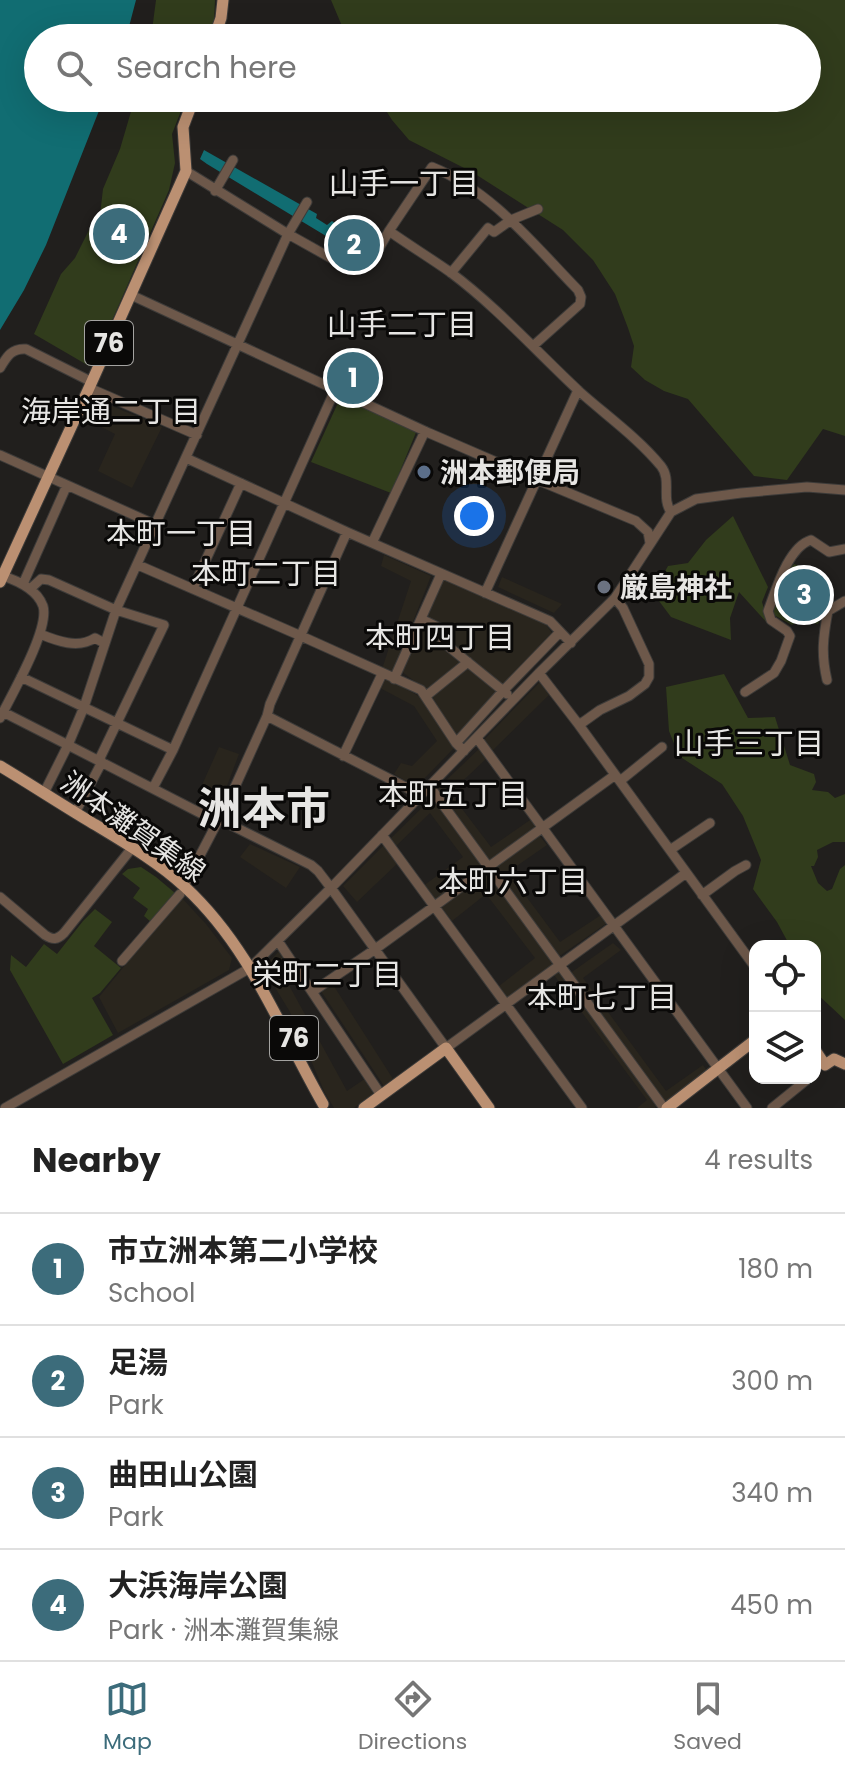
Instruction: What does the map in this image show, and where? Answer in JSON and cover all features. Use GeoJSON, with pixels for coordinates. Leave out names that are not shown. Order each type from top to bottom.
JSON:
{"type":"FeatureCollection","features":[{"type":"Feature","properties":{"kind":"main road"},"geometry":{"type":"LineString","coordinates":[[219,24],[223,0]]}},
{"type":"Feature","properties":{"kind":"main road","name":"76"},"geometry":{"type":"LineString","coordinates":[[2,573],[91,385],[186,171],[183,127],[189,112]]}},
{"type":"Feature","properties":{"kind":"main road","name":"洲本灘賀集線"},"geometry":{"type":"LineString","coordinates":[[0,766],[132,848],[221,928],[253,973],[323,1106]]}},
{"type":"Feature","properties":{"kind":"main road"},"geometry":{"type":"LineString","coordinates":[[666,1108],[749,1045]]}},
{"type":"Feature","properties":{"kind":"main road"},"geometry":{"type":"LineString","coordinates":[[364,1108],[446,1048],[489,1108]]}},
{"type":"Feature","properties":{"kind":"main road"},"geometry":{"type":"LineString","coordinates":[[821,1059],[825,1065],[834,1059],[845,1064]]}},
{"type":"Feature","properties":{"kind":"street"},"geometry":{"type":"LineString","coordinates":[[215,191],[233,160]]}},
{"type":"Feature","properties":{"kind":"street"},"geometry":{"type":"LineString","coordinates":[[186,171],[288,234],[347,267],[356,268],[373,259],[432,167],[454,176],[511,220],[578,290],[580,304],[533,346]]}},
{"type":"Feature","properties":{"kind":"street"},"geometry":{"type":"LineString","coordinates":[[44,793],[84,707],[116,610],[288,234],[307,202]]}},
{"type":"Feature","properties":{"kind":"street"},"geometry":{"type":"LineString","coordinates":[[451,273],[488,228],[494,232],[511,220],[538,209]]}},
{"type":"Feature","properties":{"kind":"street"},"geometry":{"type":"LineString","coordinates":[[389,231],[451,273],[664,469],[668,485],[667,506],[671,512]]}},
{"type":"Feature","properties":{"kind":"street"},"geometry":{"type":"LineString","coordinates":[[131,295],[425,431],[636,521],[648,532],[650,543]]}},
{"type":"Feature","properties":{"kind":"street"},"geometry":{"type":"LineString","coordinates":[[0,368],[11,352],[18,348],[26,349],[91,385],[197,435]]}},
{"type":"Feature","properties":{"kind":"street"},"geometry":{"type":"LineString","coordinates":[[153,788],[335,390]]}},
{"type":"Feature","properties":{"kind":"street"},"geometry":{"type":"LineString","coordinates":[[485,593],[578,390]]}},
{"type":"Feature","properties":{"kind":"street"},"geometry":{"type":"LineString","coordinates":[[372,543],[425,431]]}},
{"type":"Feature","properties":{"kind":"street"},"geometry":{"type":"LineString","coordinates":[[0,455],[156,525]]}},
{"type":"Feature","properties":{"kind":"street"},"geometry":{"type":"LineString","coordinates":[[186,458],[550,621],[571,643]]}},
{"type":"Feature","properties":{"kind":"street"},"geometry":{"type":"LineString","coordinates":[[193,588],[241,483]]}},
{"type":"Feature","properties":{"kind":"street"},"geometry":{"type":"LineString","coordinates":[[26,586],[67,485]]}},
{"type":"Feature","properties":{"kind":"street"},"geometry":{"type":"LineString","coordinates":[[5,1108],[253,973],[278,941],[615,598],[671,512],[696,499],[741,493],[807,487],[845,490]]}},
{"type":"Feature","properties":{"kind":"street"},"geometry":{"type":"LineString","coordinates":[[122,961],[182,890],[220,819],[347,532]]}},
{"type":"Feature","properties":{"kind":"street"},"geometry":{"type":"LineString","coordinates":[[745,692],[774,673],[790,636],[771,620],[768,611],[795,552],[802,543],[811,540],[829,552],[845,549]]}},
{"type":"Feature","properties":{"kind":"street"},"geometry":{"type":"LineString","coordinates":[[138,565],[421,690],[464,751]]}},
{"type":"Feature","properties":{"kind":"street"},"geometry":{"type":"LineString","coordinates":[[2,573],[26,586],[41,601],[44,613],[40,634],[1,715],[311,865],[331,888],[446,1048],[686,873]]}},
{"type":"Feature","properties":{"kind":"street"},"geometry":{"type":"LineString","coordinates":[[394,679],[441,574]]}},
{"type":"Feature","properties":{"kind":"street"},"geometry":{"type":"LineString","coordinates":[[26,586],[41,579],[49,580],[116,610],[164,625],[75,813]]}},
{"type":"Feature","properties":{"kind":"street"},"geometry":{"type":"LineString","coordinates":[[579,725],[600,710],[629,696],[649,677],[649,664],[623,608],[615,598]]}},
{"type":"Feature","properties":{"kind":"street"},"geometry":{"type":"LineString","coordinates":[[827,680],[822,638],[828,611],[845,601]]}},
{"type":"Feature","properties":{"kind":"street"},"geometry":{"type":"LineString","coordinates":[[421,619],[448,632],[443,642],[506,693]]}},
{"type":"Feature","properties":{"kind":"street"},"geometry":{"type":"LineString","coordinates":[[456,743],[560,632]]}},
{"type":"Feature","properties":{"kind":"street"},"geometry":{"type":"LineString","coordinates":[[40,634],[73,643],[87,643],[95,638],[104,643]]}},
{"type":"Feature","properties":{"kind":"street"},"geometry":{"type":"LineString","coordinates":[[426,696],[468,662]]}},
{"type":"Feature","properties":{"kind":"street"},"geometry":{"type":"LineString","coordinates":[[539,673],[749,959]]}},
{"type":"Feature","properties":{"kind":"street"},"geometry":{"type":"LineString","coordinates":[[343,756],[382,674]]}},
{"type":"Feature","properties":{"kind":"street"},"geometry":{"type":"LineString","coordinates":[[21,677],[173,750]]}},
{"type":"Feature","properties":{"kind":"street"},"geometry":{"type":"LineString","coordinates":[[267,716],[421,795]]}},
{"type":"Feature","properties":{"kind":"street"},"geometry":{"type":"LineString","coordinates":[[477,738],[747,1108]]}},
{"type":"Feature","properties":{"kind":"street"},"geometry":{"type":"LineString","coordinates":[[312,992],[542,827],[662,747]]}},
{"type":"Feature","properties":{"kind":"street"},"geometry":{"type":"LineString","coordinates":[[433,791],[666,1108]]}},
{"type":"Feature","properties":{"kind":"street"},"geometry":{"type":"LineString","coordinates":[[670,850],[710,823]]}},
{"type":"Feature","properties":{"kind":"street"},"geometry":{"type":"LineString","coordinates":[[382,835],[582,1108]]}},
{"type":"Feature","properties":{"kind":"street"},"geometry":{"type":"LineString","coordinates":[[0,897],[45,935],[57,938],[132,848]]}},
{"type":"Feature","properties":{"kind":"street"},"geometry":{"type":"LineString","coordinates":[[702,895],[746,865]]}},
{"type":"Feature","properties":{"kind":"street"},"geometry":{"type":"LineString","coordinates":[[278,941],[381,1095]]}},
{"type":"Feature","properties":{"kind":"street"},"geometry":{"type":"LineString","coordinates":[[821,1068],[825,1065]]}},
{"type":"Feature","properties":{"kind":"street"},"geometry":{"type":"LineString","coordinates":[[772,1108],[802,1084]]}},
{"type":"Feature","properties":{"kind":"shaded area"},"geometry":{"type":"Polygon","coordinates":[[[95,399],[162,427],[132,488],[98,471],[115,434],[86,419],[95,399]]]}},
{"type":"Feature","properties":{"kind":"shaded area"},"geometry":{"type":"Polygon","coordinates":[[[384,555],[431,576],[393,672],[382,669],[411,581],[381,566],[384,555]]]}},
{"type":"Feature","properties":{"kind":"shaded area"},"geometry":{"type":"Polygon","coordinates":[[[443,577],[546,625],[557,640],[459,742],[430,693],[401,671],[443,577]]]}},
{"type":"Feature","properties":{"kind":"shaded area"},"geometry":{"type":"Polygon","coordinates":[[[502,577],[562,604],[554,613],[498,587],[502,577]]]}},
{"type":"Feature","properties":{"kind":"shaded area"},"geometry":{"type":"Polygon","coordinates":[[[386,678],[424,699],[454,748],[422,781],[413,785],[394,774],[401,763],[412,766],[437,741],[414,706],[380,688],[386,678]]]}},
{"type":"Feature","properties":{"kind":"shaded area"},"geometry":{"type":"Polygon","coordinates":[[[540,682],[549,695],[492,751],[483,741],[540,682]]]}},
{"type":"Feature","properties":{"kind":"shaded area"},"geometry":{"type":"Polygon","coordinates":[[[219,747],[239,754],[224,794],[202,785],[219,747]]]}},
{"type":"Feature","properties":{"kind":"shaded area"},"geometry":{"type":"Polygon","coordinates":[[[481,747],[487,758],[450,793],[491,847],[533,818],[539,828],[490,862],[436,790],[481,747]]]}},
{"type":"Feature","properties":{"kind":"shaded area"},"geometry":{"type":"Polygon","coordinates":[[[433,797],[486,867],[435,903],[423,886],[463,857],[430,813],[395,847],[389,840],[433,797]]]}},
{"type":"Feature","properties":{"kind":"shaded area"},"geometry":{"type":"Polygon","coordinates":[[[538,834],[547,845],[508,872],[560,942],[601,915],[607,923],[558,957],[490,864],[538,834]]]}},
{"type":"Feature","properties":{"kind":"shaded area"},"geometry":{"type":"Polygon","coordinates":[[[386,843],[400,861],[357,902],[343,886],[386,843]]]}},
{"type":"Feature","properties":{"kind":"shaded area"},"geometry":{"type":"Polygon","coordinates":[[[250,844],[300,867],[286,888],[240,857],[250,844]]]}},
{"type":"Feature","properties":{"kind":"shaded area"},"geometry":{"type":"Polygon","coordinates":[[[490,870],[556,962],[507,998],[499,986],[535,958],[486,894],[452,921],[441,907],[490,870]]]}},
{"type":"Feature","properties":{"kind":"shaded area"},"geometry":{"type":"Polygon","coordinates":[[[181,897],[232,958],[229,970],[118,1033],[99,997],[146,935],[181,897]]]}},
{"type":"Feature","properties":{"kind":"shaded area"},"geometry":{"type":"Polygon","coordinates":[[[613,943],[621,950],[583,978],[666,1091],[703,1065],[709,1074],[666,1106],[569,974],[613,943]]]}},
{"type":"Feature","properties":{"kind":"shaded area"},"geometry":{"type":"Polygon","coordinates":[[[281,949],[286,958],[279,967],[347,1091],[366,1078],[375,1092],[354,1108],[334,1108],[290,1012],[265,971],[266,965],[281,949]]]}},
{"type":"Feature","properties":{"kind":"shaded area"},"geometry":{"type":"Polygon","coordinates":[[[560,971],[659,1104],[655,1108],[637,1108],[647,1100],[554,975],[560,971]]]}},
{"type":"Feature","properties":{"kind":"shaded area"},"geometry":{"type":"Polygon","coordinates":[[[332,983],[393,1079],[384,1086],[321,991],[332,983]]]}},
{"type":"Feature","properties":{"kind":"green space"},"geometry":{"type":"Polygon","coordinates":[[[156,0],[215,0],[213,24],[153,24],[156,0]]]}},
{"type":"Feature","properties":{"kind":"green space"},"geometry":{"type":"Polygon","coordinates":[[[331,0],[845,0],[845,436],[823,429],[787,480],[754,476],[688,399],[664,391],[631,367],[634,346],[615,294],[593,260],[563,230],[472,172],[409,140],[387,112],[821,112],[821,24],[341,24],[331,0]]]}},
{"type":"Feature","properties":{"kind":"green space"},"geometry":{"type":"Polygon","coordinates":[[[131,112],[181,112],[172,134],[175,163],[169,190],[93,364],[89,366],[34,334],[61,274],[75,258],[100,215],[103,189],[131,112]]]}},
{"type":"Feature","properties":{"kind":"green space"},"geometry":{"type":"Polygon","coordinates":[[[342,394],[417,430],[391,493],[311,462],[342,394]]]}},
{"type":"Feature","properties":{"kind":"green space"},"geometry":{"type":"Polygon","coordinates":[[[733,516],[768,587],[762,602],[769,625],[739,592],[730,618],[731,640],[671,617],[653,593],[668,566],[688,563],[706,540],[733,516]]]}},
{"type":"Feature","properties":{"kind":"green space"},"geometry":{"type":"Polygon","coordinates":[[[794,564],[818,577],[829,592],[832,600],[818,624],[800,620],[792,625],[774,615],[779,588],[794,564]]]}},
{"type":"Feature","properties":{"kind":"green space"},"geometry":{"type":"Polygon","coordinates":[[[724,674],[748,718],[775,717],[790,765],[814,774],[816,782],[812,790],[828,792],[835,798],[845,794],[845,842],[833,842],[817,850],[818,857],[811,866],[818,883],[827,891],[832,889],[840,869],[845,865],[845,1020],[821,998],[821,940],[787,940],[753,889],[761,860],[743,816],[722,784],[679,756],[669,731],[666,687],[724,674]]]}},
{"type":"Feature","properties":{"kind":"green space"},"geometry":{"type":"Polygon","coordinates":[[[141,867],[175,893],[151,922],[144,916],[148,909],[133,898],[140,888],[122,874],[128,869],[141,867]]]}},
{"type":"Feature","properties":{"kind":"green space"},"geometry":{"type":"Polygon","coordinates":[[[95,909],[112,922],[94,946],[121,968],[92,998],[113,1035],[63,1064],[10,970],[11,955],[26,967],[44,944],[57,954],[95,909]]]}},
{"type":"Feature","properties":{"kind":"water"},"geometry":{"type":"Polygon","coordinates":[[[0,0],[136,0],[130,24],[24,24],[24,112],[98,112],[46,245],[0,330],[0,0]]]}},
{"type":"Feature","properties":{"kind":"water"},"geometry":{"type":"Polygon","coordinates":[[[204,150],[317,214],[316,218],[327,225],[332,221],[340,227],[331,239],[207,164],[200,159],[204,150]]]}},
{"type":"Feature","properties":{"kind":"place","name":"大浜海岸公園"},"geometry":{"type":"Point","coordinates":[119,234]}},
{"type":"Feature","properties":{"kind":"place","name":"足湯"},"geometry":{"type":"Point","coordinates":[354,245]}},
{"type":"Feature","properties":{"kind":"place","name":"市立洲本第二小学校"},"geometry":{"type":"Point","coordinates":[353,378]}},
{"type":"Feature","properties":{"kind":"place","name":"洲本郵便局"},"geometry":{"type":"Point","coordinates":[424,472]}},
{"type":"Feature","properties":{"kind":"place","name":"厳島神社"},"geometry":{"type":"Point","coordinates":[604,587]}},
{"type":"Feature","properties":{"kind":"place","name":"曲田山公園"},"geometry":{"type":"Point","coordinates":[804,595]}},
{"type":"Feature","properties":{"kind":"district","name":"山手一丁目"},"geometry":{"type":"Point","coordinates":[404,183]}},
{"type":"Feature","properties":{"kind":"district","name":"山手二丁目"},"geometry":{"type":"Point","coordinates":[402,324]}},
{"type":"Feature","properties":{"kind":"district","name":"海岸通二丁目"},"geometry":{"type":"Point","coordinates":[111,411]}},
{"type":"Feature","properties":{"kind":"district","name":"本町一丁目"},"geometry":{"type":"Point","coordinates":[181,533]}},
{"type":"Feature","properties":{"kind":"district","name":"本町二丁目"},"geometry":{"type":"Point","coordinates":[266,573]}},
{"type":"Feature","properties":{"kind":"district","name":"本町四丁目"},"geometry":{"type":"Point","coordinates":[440,637]}},
{"type":"Feature","properties":{"kind":"district","name":"山手三丁目"},"geometry":{"type":"Point","coordinates":[749,743]}},
{"type":"Feature","properties":{"kind":"district","name":"本町五丁目"},"geometry":{"type":"Point","coordinates":[453,794]}},
{"type":"Feature","properties":{"kind":"district","name":"洲本市"},"geometry":{"type":"Point","coordinates":[264,808]}},
{"type":"Feature","properties":{"kind":"district","name":"本町六丁目"},"geometry":{"type":"Point","coordinates":[513,881]}},
{"type":"Feature","properties":{"kind":"district","name":"栄町二丁目"},"geometry":{"type":"Point","coordinates":[327,974]}},
{"type":"Feature","properties":{"kind":"district","name":"本町七丁目"},"geometry":{"type":"Point","coordinates":[602,997]}}]}
